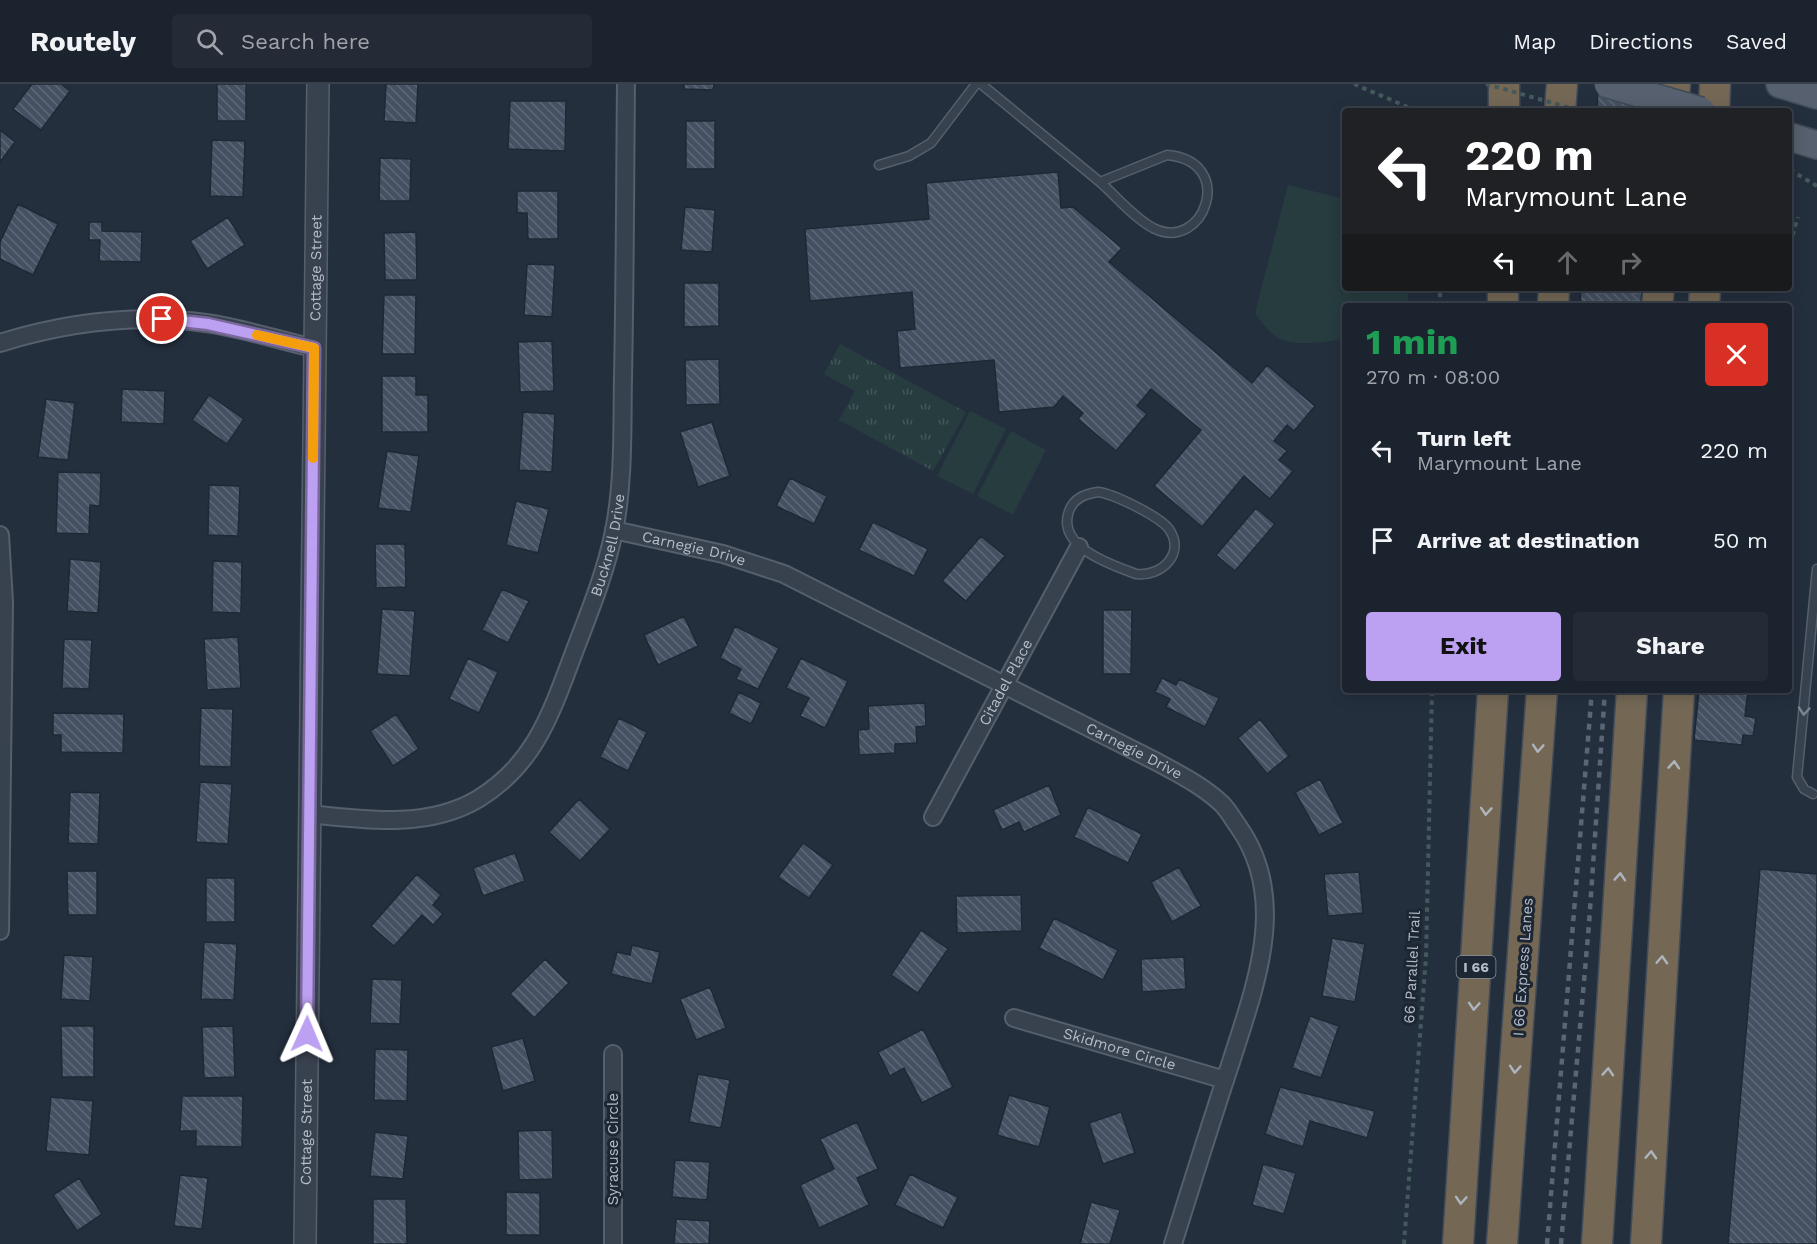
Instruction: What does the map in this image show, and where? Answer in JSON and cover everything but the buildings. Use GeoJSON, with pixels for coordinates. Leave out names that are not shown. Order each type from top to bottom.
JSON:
{"type":"FeatureCollection","features":[{"type":"Feature","properties":{"kind":"highway"},"geometry":{"type":"LineString","coordinates":[[1504,84],[1504,108]]}},
{"type":"Feature","properties":{"kind":"highway"},"geometry":{"type":"LineString","coordinates":[[1551,84],[1552,108]]}},
{"type":"Feature","properties":{"kind":"highway"},"geometry":{"type":"LineString","coordinates":[[1560,108],[1562,84]]}},
{"type":"Feature","properties":{"kind":"highway"},"geometry":{"type":"LineString","coordinates":[[1672,108],[1675,84]]}},
{"type":"Feature","properties":{"kind":"highway","name":"I 66"},"geometry":{"type":"LineString","coordinates":[[1458,1244],[1493,693]]}},
{"type":"Feature","properties":{"kind":"highway","name":"I 66 Express Lanes"},"geometry":{"type":"LineString","coordinates":[[1502,1244],[1542,693]]}},
{"type":"Feature","properties":{"kind":"highway"},"geometry":{"type":"LineString","coordinates":[[1597,1244],[1632,693]]}},
{"type":"Feature","properties":{"kind":"highway"},"geometry":{"type":"LineString","coordinates":[[1646,1244],[1679,693]]}},
{"type":"Feature","properties":{"kind":"main road"},"geometry":{"type":"LineString","coordinates":[[1608,84],[1713,97]]}},
{"type":"Feature","properties":{"kind":"main road"},"geometry":{"type":"LineString","coordinates":[[1783,85],[1817,95]]}},
{"type":"Feature","properties":{"kind":"main road"},"geometry":{"type":"LineString","coordinates":[[1792,138],[1817,145]]}},
{"type":"Feature","properties":{"kind":"street","name":"Cottage Street"},"geometry":{"type":"LineString","coordinates":[[305,1244],[318,84]]}},
{"type":"Feature","properties":{"kind":"street","name":"Bucknell Drive"},"geometry":{"type":"LineString","coordinates":[[310,814],[381,821],[429,817],[462,807],[506,779],[531,750],[548,722],[597,591],[614,530],[621,452],[626,84]]}},
{"type":"Feature","properties":{"kind":"street"},"geometry":{"type":"LineString","coordinates":[[0,343],[83,323],[162,319],[208,324],[314,348]]}},
{"type":"Feature","properties":{"kind":"street","name":"Carnegie Drive"},"geometry":{"type":"LineString","coordinates":[[614,530],[723,554],[770,568],[806,584],[1195,783],[1223,805],[1248,840],[1260,873],[1266,905],[1265,927],[1252,994],[1173,1244]]}},
{"type":"Feature","properties":{"kind":"street"},"geometry":{"type":"LineString","coordinates":[[0,535],[4,602],[0,931]]}},
{"type":"Feature","properties":{"kind":"street","name":"Citadel Place"},"geometry":{"type":"LineString","coordinates":[[933,817],[1079,547]]}},
{"type":"Feature","properties":{"kind":"street","name":"Skidmore Circle"},"geometry":{"type":"LineString","coordinates":[[1014,1018],[1225,1080]]}},
{"type":"Feature","properties":{"kind":"street","name":"Syracuse Circle"},"geometry":{"type":"LineString","coordinates":[[613,1054],[613,1244]]}},
{"type":"Feature","properties":{"kind":"lane"},"geometry":{"type":"LineString","coordinates":[[879,165],[909,156],[931,143],[976,84]]}},
{"type":"Feature","properties":{"kind":"lane"},"geometry":{"type":"LineString","coordinates":[[981,84],[1154,228],[1166,232],[1180,230],[1191,225],[1201,216],[1207,204],[1206,179],[1190,160],[1179,156],[1156,158],[1100,182]]}},
{"type":"Feature","properties":{"kind":"lane"},"geometry":{"type":"LineString","coordinates":[[1098,492],[1108,494],[1162,522],[1173,540],[1170,559],[1164,568],[1147,575],[1125,570],[1079,547],[1068,531],[1068,512],[1080,497],[1098,492]]}},
{"type":"Feature","properties":{"kind":"lane"},"geometry":{"type":"LineString","coordinates":[[1813,794],[1804,789],[1797,777],[1817,569]]}},
{"type":"Feature","properties":{"kind":"path"},"geometry":{"type":"LineString","coordinates":[[1354,84],[1410,108]]}},
{"type":"Feature","properties":{"kind":"path"},"geometry":{"type":"LineString","coordinates":[[1486,84],[1570,108]]}},
{"type":"Feature","properties":{"kind":"path"},"geometry":{"type":"LineString","coordinates":[[1792,172],[1817,186]]}},
{"type":"Feature","properties":{"kind":"path"},"geometry":{"type":"LineString","coordinates":[[1792,237],[1798,217]]}},
{"type":"Feature","properties":{"kind":"path","name":"66 Parallel Trail"},"geometry":{"type":"LineString","coordinates":[[1404,1244],[1426,957],[1432,693]]}},
{"type":"Feature","properties":{"kind":"green space"},"geometry":{"type":"Polygon","coordinates":[[[1288,185],[1342,198],[1342,291],[1408,291],[1407,303],[1342,303],[1342,338],[1314,343],[1289,342],[1279,338],[1264,325],[1255,313],[1288,185]]]}},
{"type":"Feature","properties":{"kind":"green space"},"geometry":{"type":"Polygon","coordinates":[[[840,344],[966,412],[933,471],[839,420],[855,391],[824,374],[840,344]]]}},
{"type":"Feature","properties":{"kind":"green space"},"geometry":{"type":"Polygon","coordinates":[[[970,411],[1006,429],[973,494],[937,476],[970,411]]]}},
{"type":"Feature","properties":{"kind":"green space"},"geometry":{"type":"Polygon","coordinates":[[[1011,431],[1046,450],[1013,515],[977,496],[1011,431]]]}},
{"type":"Feature","properties":{"kind":"railway"},"geometry":{"type":"LineString","coordinates":[[1610,84],[1610,91]]}},
{"type":"Feature","properties":{"kind":"railway"},"geometry":{"type":"LineString","coordinates":[[1647,84],[1647,98]]}},
{"type":"Feature","properties":{"kind":"railway"},"geometry":{"type":"LineString","coordinates":[[1599,303],[1600,291]]}},
{"type":"Feature","properties":{"kind":"railway"},"geometry":{"type":"LineString","coordinates":[[1634,303],[1636,291]]}},
{"type":"Feature","properties":{"kind":"railway"},"geometry":{"type":"LineString","coordinates":[[1547,1244],[1592,693]]}},
{"type":"Feature","properties":{"kind":"railway"},"geometry":{"type":"LineString","coordinates":[[1561,1244],[1589,924],[1605,693]]}},
{"type":"Feature","properties":{"kind":"slow traffic"},"geometry":{"type":"LineString","coordinates":[[257,335],[314,348],[313,458]]}},
{"type":"Feature","properties":{"kind":"route"},"geometry":{"type":"LineString","coordinates":[[162,319],[208,324],[314,348],[307,1034]]}}]}
